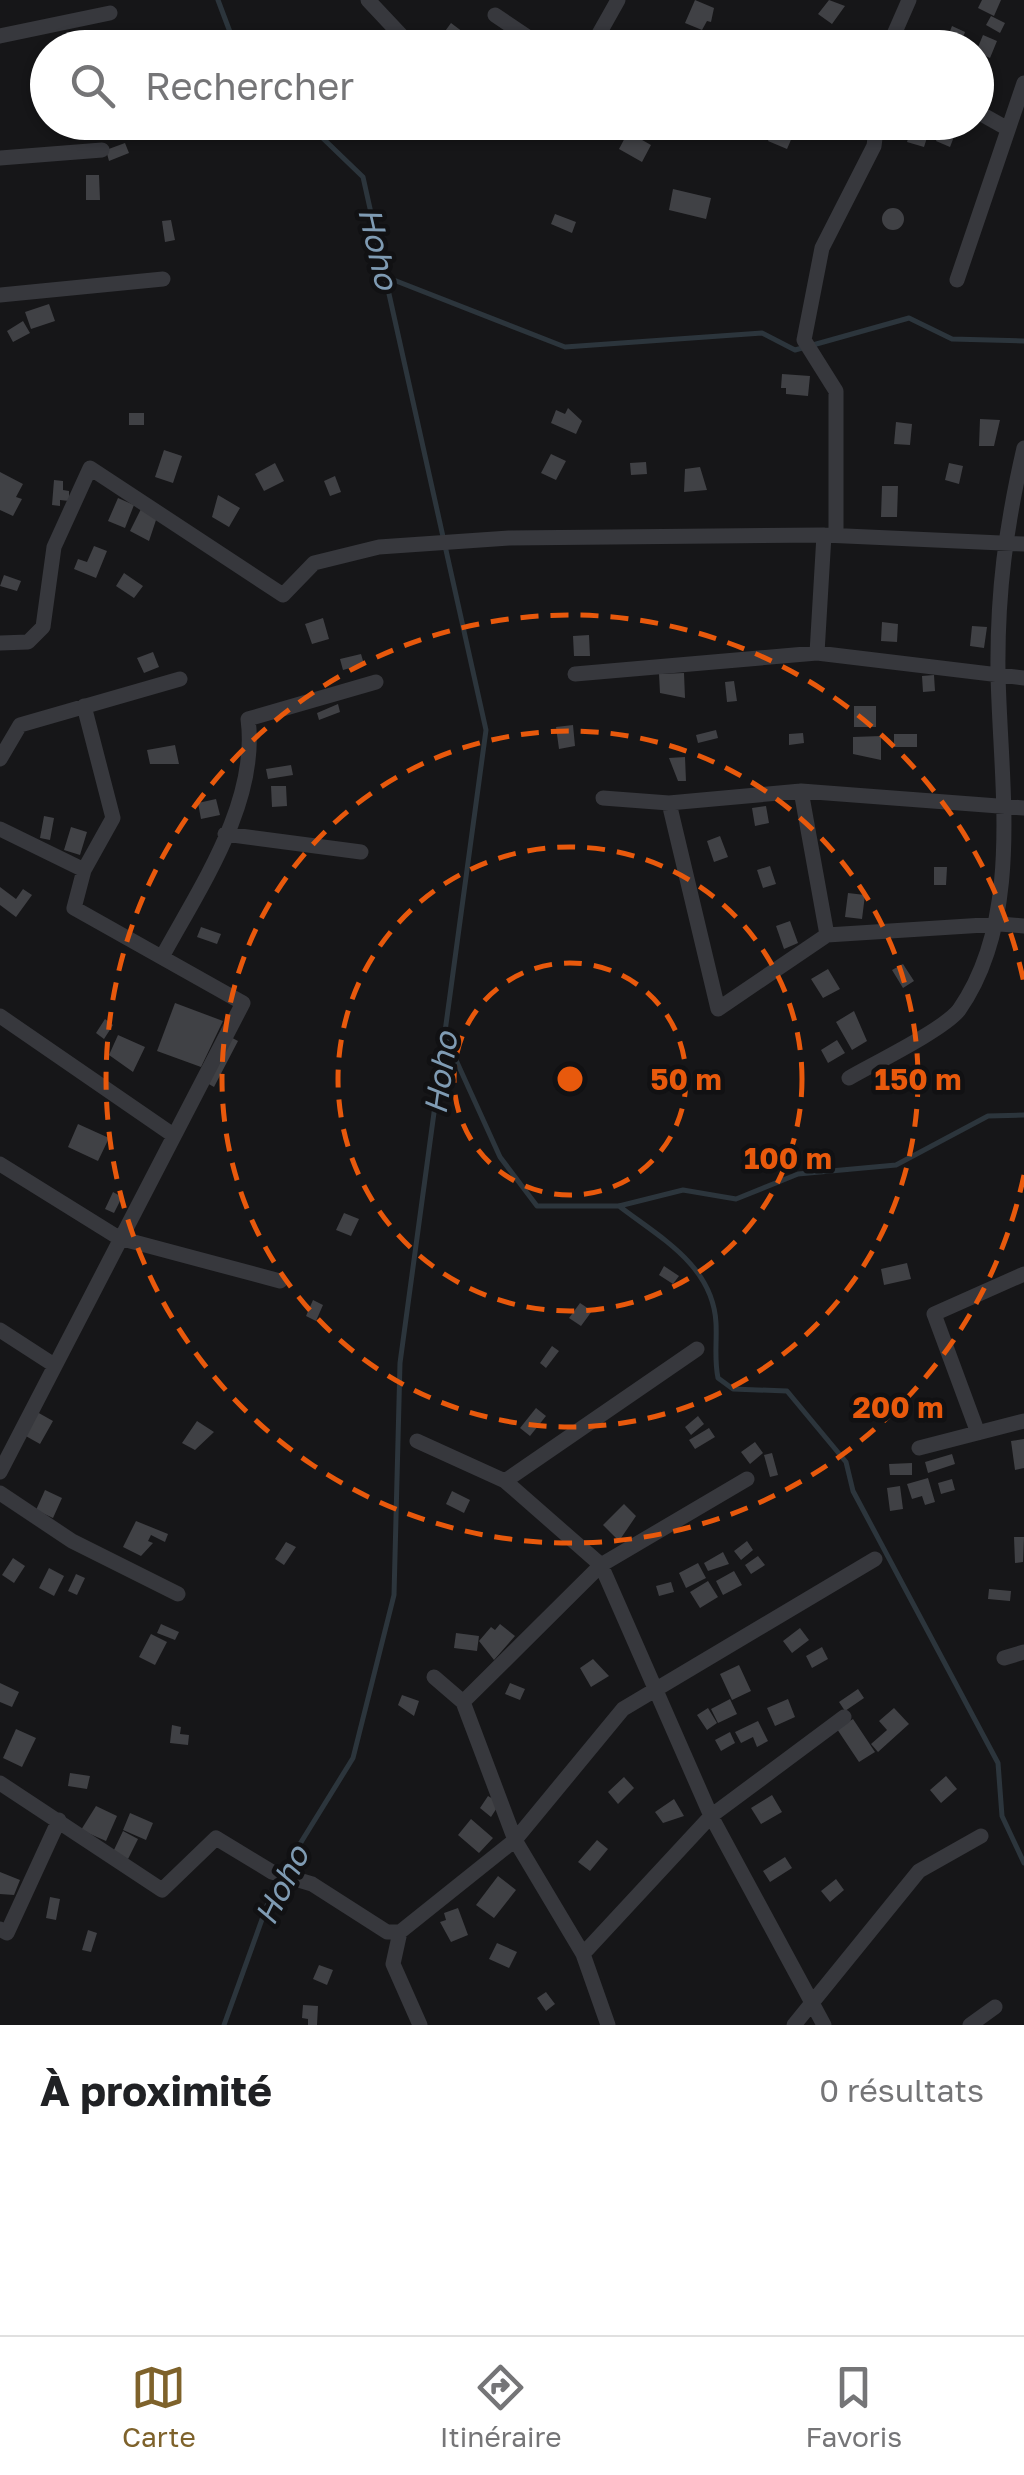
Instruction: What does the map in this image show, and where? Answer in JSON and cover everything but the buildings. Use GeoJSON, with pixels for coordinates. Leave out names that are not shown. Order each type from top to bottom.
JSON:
{"type":"FeatureCollection","features":[{"type":"Feature","properties":{"kind":"street"},"geometry":{"type":"LineString","coordinates":[[368,0],[396,30]]}},
{"type":"Feature","properties":{"kind":"street"},"geometry":{"type":"LineString","coordinates":[[602,30],[618,0]]}},
{"type":"Feature","properties":{"kind":"street"},"geometry":{"type":"LineString","coordinates":[[896,30],[908,0]]}},
{"type":"Feature","properties":{"kind":"street"},"geometry":{"type":"LineString","coordinates":[[0,36],[110,13]]}},
{"type":"Feature","properties":{"kind":"street"},"geometry":{"type":"LineString","coordinates":[[495,15],[517,30]]}},
{"type":"Feature","properties":{"kind":"street"},"geometry":{"type":"LineString","coordinates":[[958,280],[1024,83]]}},
{"type":"Feature","properties":{"kind":"street"},"geometry":{"type":"LineString","coordinates":[[994,122],[1008,130]]}},
{"type":"Feature","properties":{"kind":"street"},"geometry":{"type":"LineString","coordinates":[[817,653],[830,535],[836,391],[807,345],[822,248],[875,140]]}},
{"type":"Feature","properties":{"kind":"street"},"geometry":{"type":"LineString","coordinates":[[0,158],[102,150]]}},
{"type":"Feature","properties":{"kind":"street"},"geometry":{"type":"LineString","coordinates":[[0,295],[163,279]]}},
{"type":"Feature","properties":{"kind":"street"},"geometry":{"type":"LineString","coordinates":[[850,1078],[957,1014],[994,953],[1016,807],[998,674],[1002,541],[1024,448]]}},
{"type":"Feature","properties":{"kind":"street"},"geometry":{"type":"LineString","coordinates":[[0,643],[28,642],[43,627],[54,547],[90,468],[283,594],[314,562],[379,546],[509,538],[830,535],[1024,544]]}},
{"type":"Feature","properties":{"kind":"street"},"geometry":{"type":"LineString","coordinates":[[575,674],[817,653],[1024,678]]}},
{"type":"Feature","properties":{"kind":"street"},"geometry":{"type":"LineString","coordinates":[[0,759],[20,724],[180,679]]}},
{"type":"Feature","properties":{"kind":"street"},"geometry":{"type":"LineString","coordinates":[[162,957],[225,834],[252,751],[248,719],[376,682]]}},
{"type":"Feature","properties":{"kind":"street"},"geometry":{"type":"LineString","coordinates":[[0,1472],[243,1003],[74,908],[84,870],[113,818],[84,706]]}},
{"type":"Feature","properties":{"kind":"street"},"geometry":{"type":"LineString","coordinates":[[603,798],[669,804],[801,791],[1016,807]]}},
{"type":"Feature","properties":{"kind":"street"},"geometry":{"type":"LineString","coordinates":[[801,791],[827,936]]}},
{"type":"Feature","properties":{"kind":"street"},"geometry":{"type":"LineString","coordinates":[[669,804],[718,1009],[827,936],[1000,924],[1024,926]]}},
{"type":"Feature","properties":{"kind":"street"},"geometry":{"type":"LineString","coordinates":[[0,829],[84,870]]}},
{"type":"Feature","properties":{"kind":"street"},"geometry":{"type":"LineString","coordinates":[[225,834],[361,852]]}},
{"type":"Feature","properties":{"kind":"street"},"geometry":{"type":"LineString","coordinates":[[0,1016],[174,1135]]}},
{"type":"Feature","properties":{"kind":"street"},"geometry":{"type":"LineString","coordinates":[[0,1164],[119,1238],[280,1282]]}},
{"type":"Feature","properties":{"kind":"street"},"geometry":{"type":"LineString","coordinates":[[978,1433],[934,1314],[1024,1274]]}},
{"type":"Feature","properties":{"kind":"street"},"geometry":{"type":"LineString","coordinates":[[0,1330],[54,1365]]}},
{"type":"Feature","properties":{"kind":"street"},"geometry":{"type":"LineString","coordinates":[[505,1481],[697,1349]]}},
{"type":"Feature","properties":{"kind":"street"},"geometry":{"type":"LineString","coordinates":[[918,1448],[1024,1421]]}},
{"type":"Feature","properties":{"kind":"street"},"geometry":{"type":"LineString","coordinates":[[418,1440],[505,1481],[600,1565],[711,1816],[824,2025]]}},
{"type":"Feature","properties":{"kind":"street"},"geometry":{"type":"LineString","coordinates":[[463,1702],[600,1565],[747,1479]]}},
{"type":"Feature","properties":{"kind":"street"},"geometry":{"type":"LineString","coordinates":[[0,1493],[72,1541],[178,1594]]}},
{"type":"Feature","properties":{"kind":"street"},"geometry":{"type":"LineString","coordinates":[[0,1783],[162,1890],[216,1838],[278,1875],[312,1884],[387,1932],[400,1932],[515,1840],[622,1709],[875,1558]]}},
{"type":"Feature","properties":{"kind":"street"},"geometry":{"type":"LineString","coordinates":[[1004,1658],[1024,1652]]}},
{"type":"Feature","properties":{"kind":"street"},"geometry":{"type":"LineString","coordinates":[[434,1678],[463,1702],[515,1840],[583,1954],[608,2025]]}},
{"type":"Feature","properties":{"kind":"street"},"geometry":{"type":"LineString","coordinates":[[583,1954],[711,1816],[844,1717]]}},
{"type":"Feature","properties":{"kind":"street"},"geometry":{"type":"LineString","coordinates":[[0,1929],[6,1933],[59,1820]]}},
{"type":"Feature","properties":{"kind":"street"},"geometry":{"type":"LineString","coordinates":[[794,2025],[919,1872],[981,1836]]}},
{"type":"Feature","properties":{"kind":"street"},"geometry":{"type":"LineString","coordinates":[[400,1932],[393,1964],[420,2025]]}},
{"type":"Feature","properties":{"kind":"street"},"geometry":{"type":"LineString","coordinates":[[970,2025],[996,2006]]}},
{"type":"Feature","properties":{"kind":"waterway","name":"Hoho"},"geometry":{"type":"LineString","coordinates":[[218,0],[229,30]]}},
{"type":"Feature","properties":{"kind":"waterway","name":"Hoho"},"geometry":{"type":"LineString","coordinates":[[224,2025],[274,1886],[353,1758],[394,1595],[400,1363],[486,730],[363,177],[325,140]]}},
{"type":"Feature","properties":{"kind":"waterway"},"geometry":{"type":"LineString","coordinates":[[386,277],[565,347],[762,333],[795,350],[909,318],[952,339],[1024,341]]}},
{"type":"Feature","properties":{"kind":"waterway"},"geometry":{"type":"LineString","coordinates":[[446,1038],[500,1157],[537,1206],[619,1206],[683,1190],[736,1199],[798,1174],[896,1165],[988,1116],[1024,1115]]}},
{"type":"Feature","properties":{"kind":"waterway"},"geometry":{"type":"LineString","coordinates":[[619,1206],[681,1254],[705,1285],[716,1323],[718,1378],[733,1389],[787,1391],[846,1462],[853,1491],[998,1763],[1002,1816],[1024,1863]]}}]}
